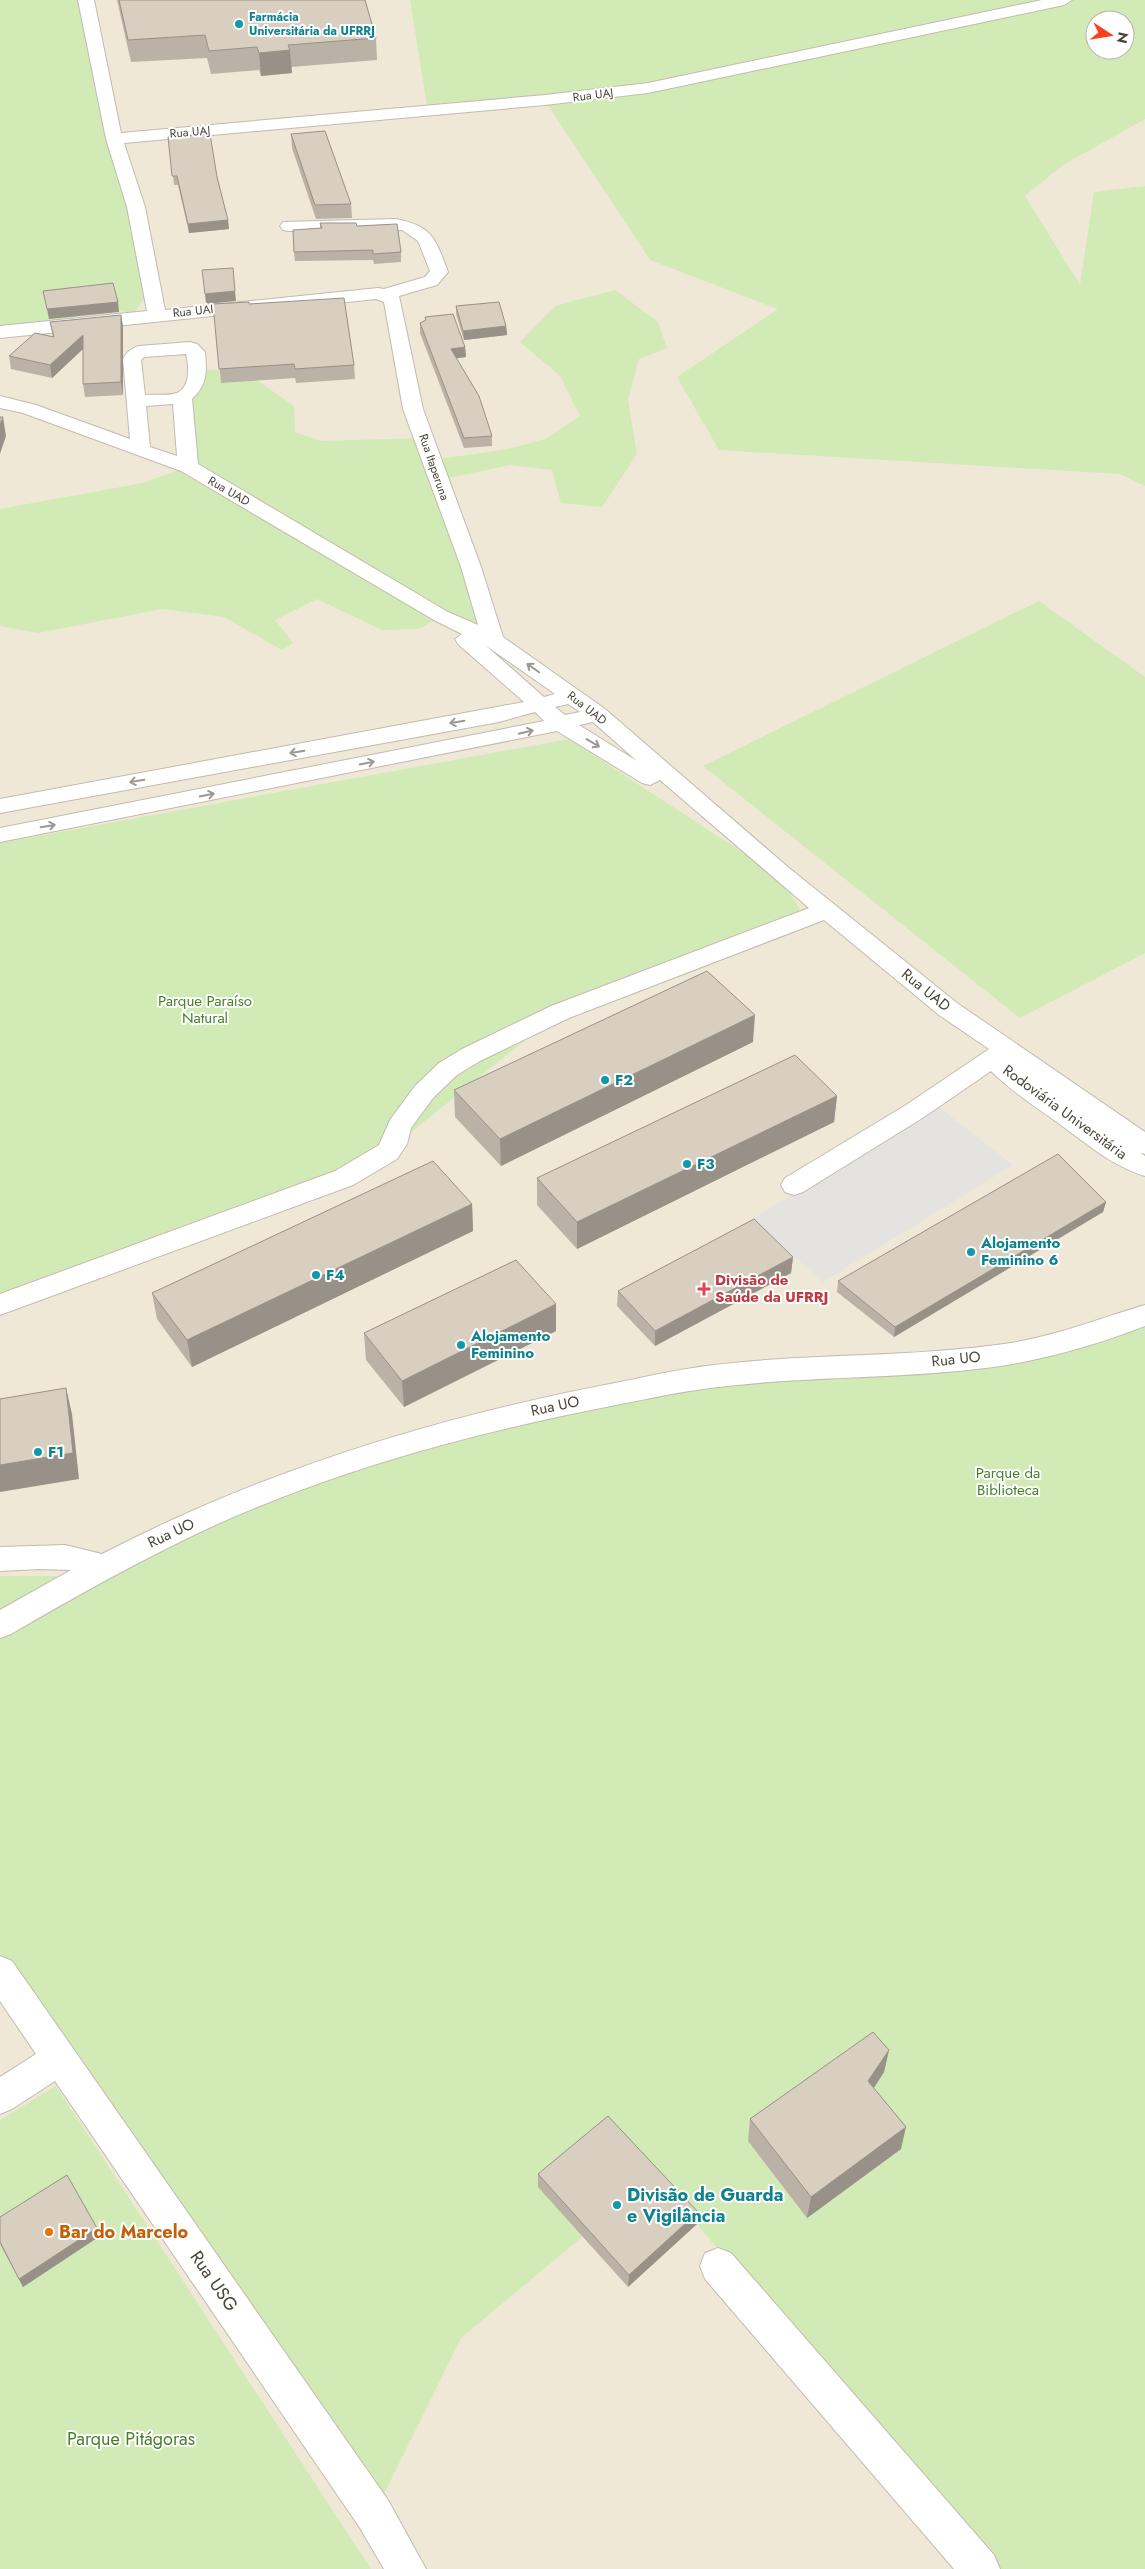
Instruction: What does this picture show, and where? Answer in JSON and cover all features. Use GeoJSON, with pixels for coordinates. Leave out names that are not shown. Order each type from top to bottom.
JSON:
{"type":"FeatureCollection","features":[{"type":"Feature","properties":{"kind":"street"},"geometry":{"type":"LineString","coordinates":[[86,0],[114,140],[136,207],[157,315]]}},
{"type":"Feature","properties":{"kind":"street","name":"Rua UAJ"},"geometry":{"type":"LineString","coordinates":[[114,140],[545,100],[648,88],[1064,0]]}},
{"type":"Feature","properties":{"kind":"street","name":"Rua UAI"},"geometry":{"type":"LineString","coordinates":[[0,332],[378,293],[386,294],[431,281],[439,272],[425,236],[412,226],[396,224],[289,226]]}},
{"type":"Feature","properties":{"kind":"street","name":"Rua Itaperuna"},"geometry":{"type":"LineString","coordinates":[[386,294],[392,298],[414,409],[470,567],[493,640]]}},
{"type":"Feature","properties":{"kind":"street"},"geometry":{"type":"LineString","coordinates":[[136,401],[182,398],[195,387],[198,379],[196,352],[186,348],[140,352],[134,355],[132,359],[136,401],[141,450]]}},
{"type":"Feature","properties":{"kind":"street"},"geometry":{"type":"LineString","coordinates":[[182,398],[188,467]]}},
{"type":"Feature","properties":{"kind":"street","name":"Rua UAD"},"geometry":{"type":"LineString","coordinates":[[0,402],[29,409],[188,467],[441,616],[493,640],[597,714],[719,820],[948,1009],[1145,1145]]}},
{"type":"Feature","properties":{"kind":"street","name":"Rua UAD"},"geometry":{"type":"LineString","coordinates":[[441,616],[560,723],[719,820]]}},
{"type":"Feature","properties":{"kind":"street"},"geometry":{"type":"LineString","coordinates":[[0,806],[499,715],[572,696]]}},
{"type":"Feature","properties":{"kind":"street"},"geometry":{"type":"LineString","coordinates":[[0,835],[521,733],[597,714]]}},
{"type":"Feature","properties":{"kind":"street"},"geometry":{"type":"LineString","coordinates":[[0,1305],[344,1178],[388,1152],[394,1144],[399,1126],[424,1092],[448,1069],[471,1055],[560,1012],[828,910]]}},
{"type":"Feature","properties":{"kind":"street","name":"Rodoviária Universitária"},"geometry":{"type":"LineString","coordinates":[[948,1009],[993,1057],[1035,1093],[1123,1156],[1145,1167]]}},
{"type":"Feature","properties":{"kind":"street"},"geometry":{"type":"LineString","coordinates":[[794,1185],[915,1111],[993,1057]]}},
{"type":"Feature","properties":{"kind":"street","name":"Rua UO"},"geometry":{"type":"LineString","coordinates":[[0,1625],[101,1567],[229,1506],[277,1487],[425,1437],[499,1418],[722,1375],[942,1361],[1007,1354],[1098,1332],[1145,1316]]}},
{"type":"Feature","properties":{"kind":"street"},"geometry":{"type":"LineString","coordinates":[[0,1559],[63,1557],[84,1559],[101,1567]]}},
{"type":"Feature","properties":{"kind":"street","name":"Rua USG"},"geometry":{"type":"LineString","coordinates":[[0,1972],[363,2498],[406,2569]]}},
{"type":"Feature","properties":{"kind":"street"},"geometry":{"type":"LineString","coordinates":[[0,2097],[60,2059]]}},
{"type":"Feature","properties":{"kind":"street"},"geometry":{"type":"LineString","coordinates":[[718,2266],[980,2569]]}},
{"type":"Feature","properties":{"kind":"shaded area"},"geometry":{"type":"Polygon","coordinates":[[[0,0],[1145,0],[1145,2569],[0,2569],[0,0]]]}},
{"type":"Feature","properties":{"kind":"shaded area"},"geometry":{"type":"Polygon","coordinates":[[[939,1107],[1013,1165],[823,1282],[752,1219],[939,1107]]]}},
{"type":"Feature","properties":{"kind":"green space"},"geometry":{"type":"Polygon","coordinates":[[[0,0],[86,0],[149,281],[144,299],[134,313],[45,301],[48,313],[75,313],[77,324],[0,332],[0,0]]]}},
{"type":"Feature","properties":{"kind":"green space"},"geometry":{"type":"Polygon","coordinates":[[[410,0],[1145,0],[1145,119],[1063,165],[1025,196],[1080,285],[1094,192],[1145,186],[1145,486],[1120,474],[719,450],[677,377],[778,309],[650,260],[545,101],[428,111],[410,0]]]}},
{"type":"Feature","properties":{"kind":"green space"},"geometry":{"type":"Polygon","coordinates":[[[615,290],[658,322],[667,348],[639,359],[628,400],[637,454],[602,507],[561,503],[552,470],[510,465],[439,480],[493,640],[441,617],[418,629],[382,630],[317,599],[275,620],[293,643],[282,650],[224,617],[162,609],[38,633],[0,626],[0,509],[143,483],[188,467],[182,398],[197,369],[219,370],[221,383],[258,381],[294,406],[295,432],[321,441],[424,438],[432,460],[508,449],[545,439],[580,416],[560,376],[520,342],[555,306],[615,290]]]}},
{"type":"Feature","properties":{"kind":"green space"},"geometry":{"type":"Polygon","coordinates":[[[1039,601],[1145,677],[1145,953],[1020,1018],[703,766],[1039,601]]]}},
{"type":"Feature","properties":{"kind":"green space","name":"Parque Paraíso Natural"},"geometry":{"type":"Polygon","coordinates":[[[569,739],[780,877],[805,918],[560,1012],[373,1163],[0,1295],[0,843],[569,739]]]}},
{"type":"Feature","properties":{"kind":"green space","name":"Parque da Biblioteca"},"geometry":{"type":"Polygon","coordinates":[[[1145,1313],[1145,2569],[986,2569],[697,2224],[653,2178],[461,2338],[374,2514],[0,1959],[0,1625],[361,1457],[722,1375],[1090,1335],[1145,1313]]]}},
{"type":"Feature","properties":{"kind":"green space"},"geometry":{"type":"Polygon","coordinates":[[[0,1576],[65,1576],[0,1611],[0,1576]]]}},
{"type":"Feature","properties":{"kind":"green space","name":"Parque Pitágoras"},"geometry":{"type":"Polygon","coordinates":[[[56,2086],[371,2569],[0,2569],[0,2120],[56,2086]]]}},
{"type":"Feature","properties":{"kind":"building"},"geometry":{"type":"Polygon","coordinates":[[[119,0],[365,0],[376,38],[288,45],[290,50],[259,53],[257,47],[209,51],[205,35],[128,40],[119,0]]]}},
{"type":"Feature","properties":{"kind":"building"},"geometry":{"type":"Polygon","coordinates":[[[325,131],[351,204],[315,205],[291,134],[325,131]]]}},
{"type":"Feature","properties":{"kind":"building"},"geometry":{"type":"Polygon","coordinates":[[[210,134],[217,177],[228,220],[188,224],[177,176],[172,176],[168,137],[210,134]]]}},
{"type":"Feature","properties":{"kind":"building"},"geometry":{"type":"Polygon","coordinates":[[[320,223],[356,223],[357,226],[397,224],[401,252],[373,254],[373,250],[294,252],[293,230],[322,228],[320,223]]]}},
{"type":"Feature","properties":{"kind":"building"},"geometry":{"type":"Polygon","coordinates":[[[233,268],[235,291],[205,294],[202,270],[233,268]]]}},
{"type":"Feature","properties":{"kind":"building"},"geometry":{"type":"Polygon","coordinates":[[[113,283],[118,302],[47,309],[43,291],[113,283]]]}},
{"type":"Feature","properties":{"kind":"building"},"geometry":{"type":"Polygon","coordinates":[[[344,298],[354,365],[295,369],[294,364],[219,369],[213,304],[249,302],[249,304],[344,298]]]}},
{"type":"Feature","properties":{"kind":"building"},"geometry":{"type":"Polygon","coordinates":[[[499,302],[506,326],[463,331],[456,306],[499,302]]]}},
{"type":"Feature","properties":{"kind":"building"},"geometry":{"type":"Polygon","coordinates":[[[453,314],[465,347],[451,349],[479,396],[492,436],[464,438],[420,323],[426,320],[425,317],[453,314]]]}},
{"type":"Feature","properties":{"kind":"building"},"geometry":{"type":"Polygon","coordinates":[[[121,315],[121,382],[83,384],[83,335],[50,365],[9,356],[35,333],[54,337],[50,322],[121,315]]]}},
{"type":"Feature","properties":{"kind":"building"},"geometry":{"type":"Polygon","coordinates":[[[707,971],[755,1015],[500,1139],[454,1090],[707,971]]]}},
{"type":"Feature","properties":{"kind":"building"},"geometry":{"type":"Polygon","coordinates":[[[795,1055],[837,1096],[577,1222],[537,1178],[795,1055]]]}},
{"type":"Feature","properties":{"kind":"building","name":"Alojamento Feminino 6"},"geometry":{"type":"Polygon","coordinates":[[[1058,1154],[1106,1202],[895,1327],[838,1281],[1058,1154]]]}},
{"type":"Feature","properties":{"kind":"building"},"geometry":{"type":"Polygon","coordinates":[[[433,1161],[472,1204],[187,1340],[152,1293],[433,1161]]]}},
{"type":"Feature","properties":{"kind":"building","name":"Divisão de Saúde da UFRRJ"},"geometry":{"type":"Polygon","coordinates":[[[754,1219],[793,1257],[655,1331],[618,1291],[754,1219]]]}},
{"type":"Feature","properties":{"kind":"building"},"geometry":{"type":"Polygon","coordinates":[[[516,1260],[556,1304],[402,1381],[364,1333],[516,1260]]]}},
{"type":"Feature","properties":{"kind":"building"},"geometry":{"type":"Polygon","coordinates":[[[66,1388],[73,1453],[0,1465],[0,1399],[66,1388]]]}},
{"type":"Feature","properties":{"kind":"building"},"geometry":{"type":"Polygon","coordinates":[[[873,2032],[889,2050],[868,2081],[906,2127],[811,2197],[750,2119],[873,2032]]]}},
{"type":"Feature","properties":{"kind":"building","name":"Divisão de Guarda e Vigilância"},"geometry":{"type":"Polygon","coordinates":[[[608,2116],[698,2212],[629,2275],[538,2174],[608,2116]]]}},
{"type":"Feature","properties":{"kind":"building","name":"Bar do Marcelo"},"geometry":{"type":"Polygon","coordinates":[[[67,2175],[97,2228],[19,2279],[0,2242],[0,2217],[67,2175]]]}},
{"type":"Feature","properties":{"kind":"place","name":"Farmácia Universitária da UFRRJ"},"geometry":{"type":"Point","coordinates":[239,24]}},
{"type":"Feature","properties":{"kind":"place","name":"F2"},"geometry":{"type":"Point","coordinates":[605,1080]}},
{"type":"Feature","properties":{"kind":"place","name":"F3"},"geometry":{"type":"Point","coordinates":[687,1164]}},
{"type":"Feature","properties":{"kind":"place","name":"Alojamento Feminino 6"},"geometry":{"type":"Point","coordinates":[971,1252]}},
{"type":"Feature","properties":{"kind":"place","name":"F4"},"geometry":{"type":"Point","coordinates":[316,1275]}},
{"type":"Feature","properties":{"kind":"place","name":"Divisão de Saúde da UFRRJ"},"geometry":{"type":"Point","coordinates":[704,1289]}},
{"type":"Feature","properties":{"kind":"place","name":"Alojamento Feminino"},"geometry":{"type":"Point","coordinates":[461,1345]}},
{"type":"Feature","properties":{"kind":"place","name":"F1"},"geometry":{"type":"Point","coordinates":[38,1452]}},
{"type":"Feature","properties":{"kind":"place","name":"Divisão de Guarda e Vigilância"},"geometry":{"type":"Point","coordinates":[617,2205]}},
{"type":"Feature","properties":{"kind":"place","name":"Bar do Marcelo"},"geometry":{"type":"Point","coordinates":[49,2232]}}]}
